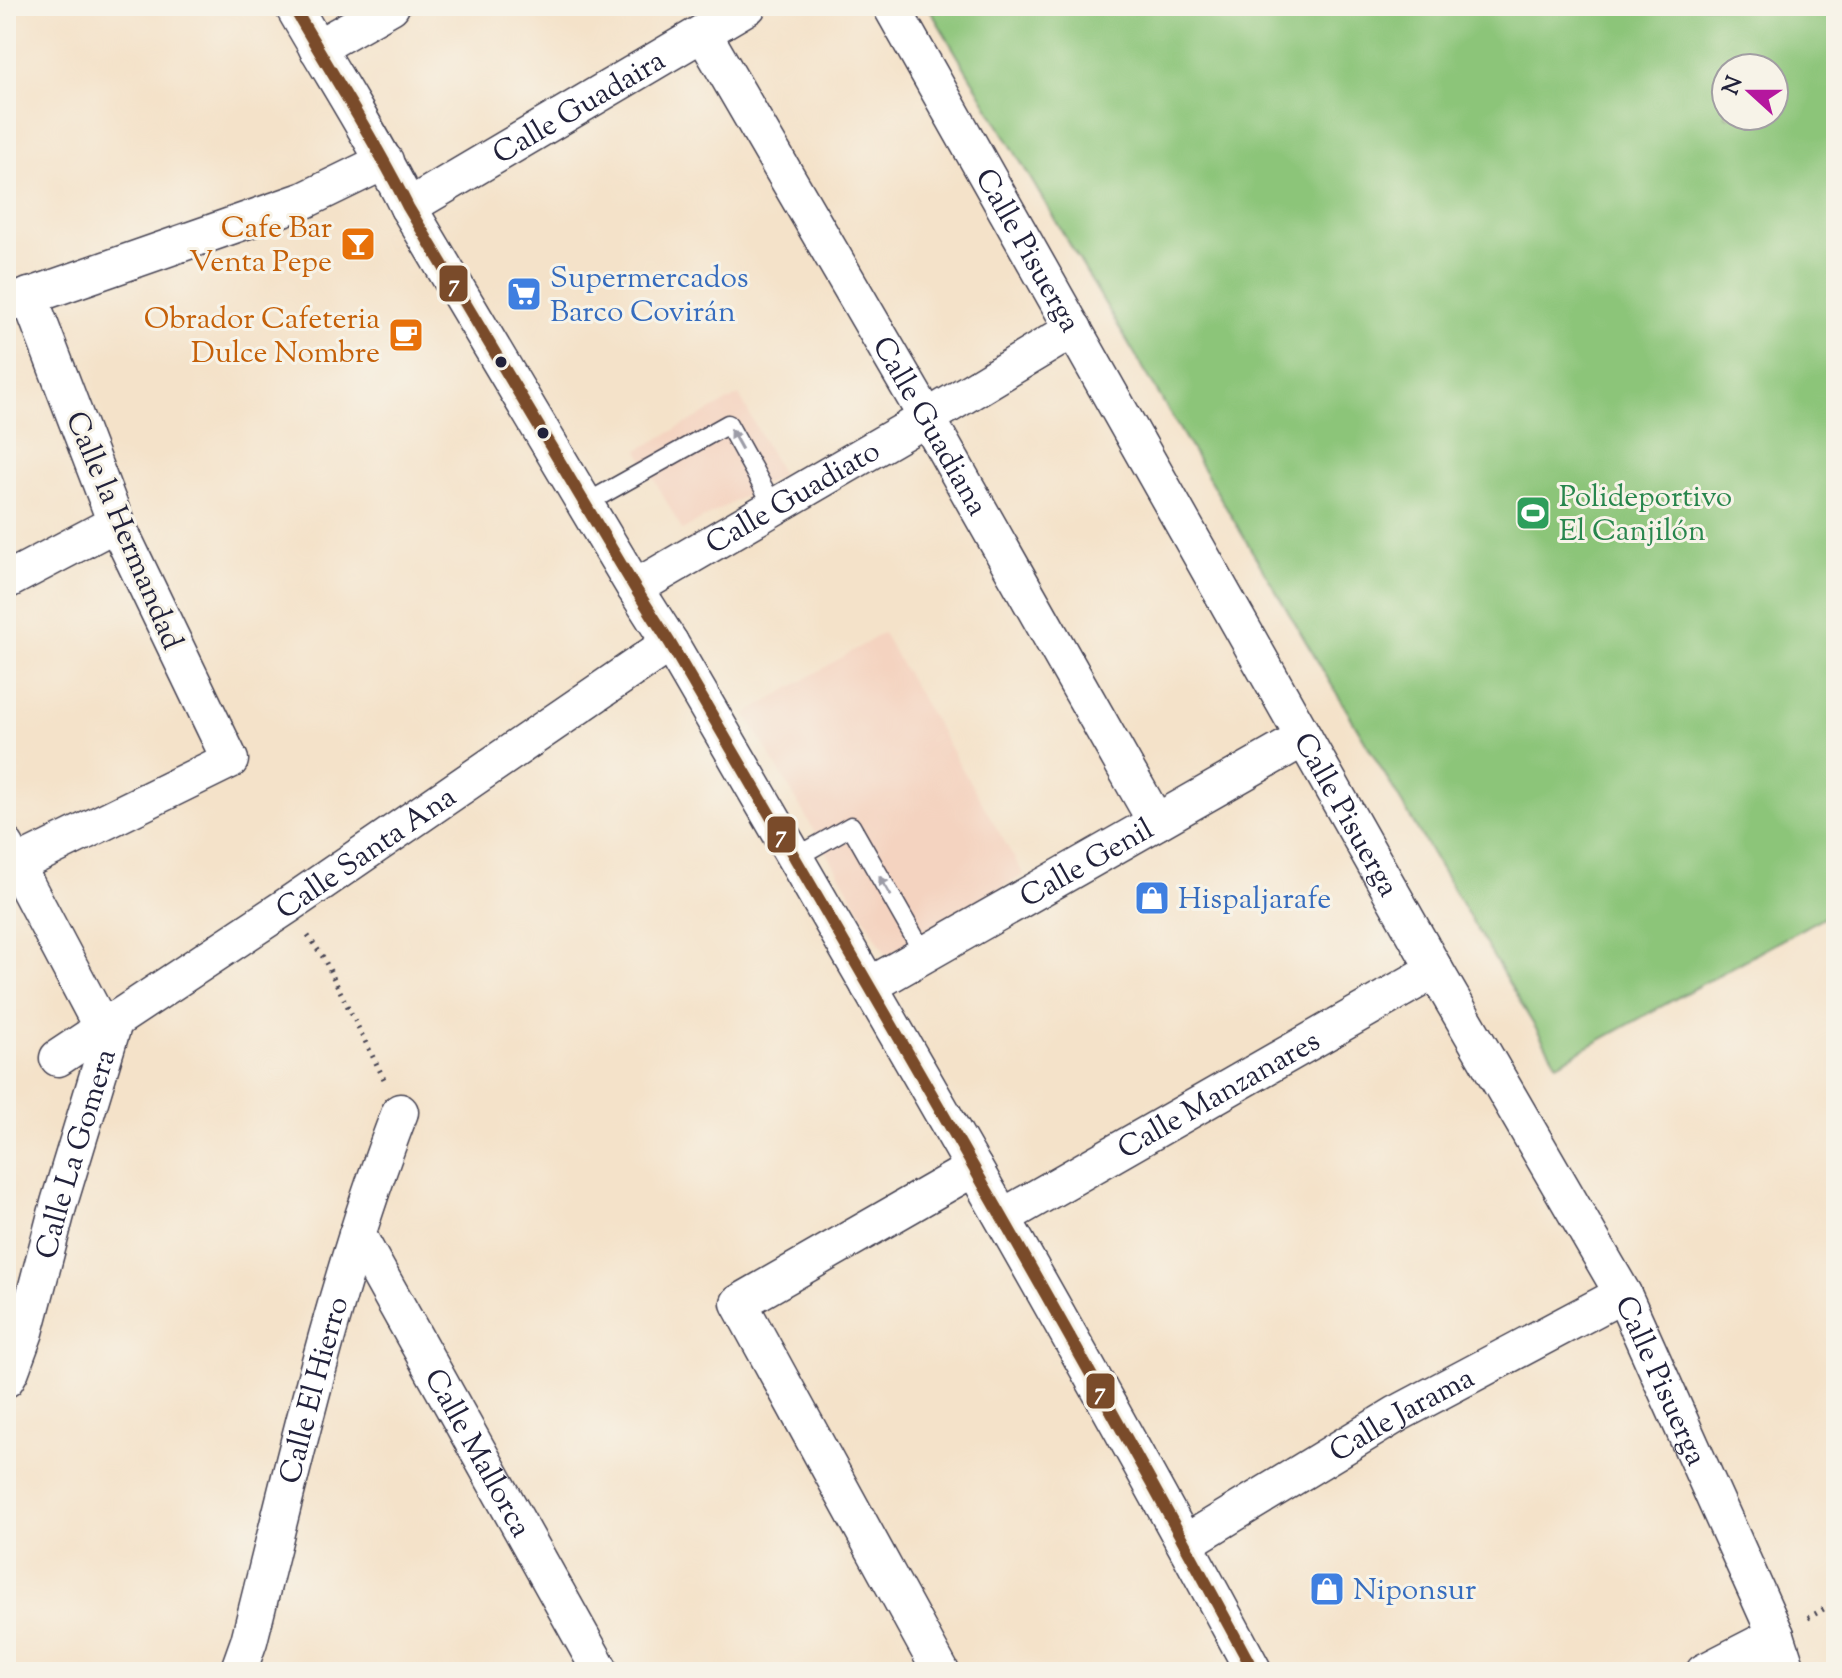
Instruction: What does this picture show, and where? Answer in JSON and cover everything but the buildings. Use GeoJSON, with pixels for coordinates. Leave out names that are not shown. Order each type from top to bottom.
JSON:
{"type":"FeatureCollection","features":[{"type":"Feature","properties":{"kind":"street"},"geometry":{"type":"LineString","coordinates":[[293,6],[385,161],[408,207],[670,643],[1003,1217],[1254,1672]]}},
{"type":"Feature","properties":{"kind":"street"},"geometry":{"type":"LineString","coordinates":[[317,48],[391,6]]}},
{"type":"Feature","properties":{"kind":"street","name":"Calle Guadaira"},"geometry":{"type":"LineString","coordinates":[[408,207],[748,6]]}},
{"type":"Feature","properties":{"kind":"street","name":"Calle Pisuerga"},"geometry":{"type":"LineString","coordinates":[[891,6],[1435,970],[1623,1294],[1776,1635],[1788,1672]]}},
{"type":"Feature","properties":{"kind":"street","name":"Calle Guadiana"},"geometry":{"type":"LineString","coordinates":[[703,33],[927,418],[1156,822]]}},
{"type":"Feature","properties":{"kind":"street"},"geometry":{"type":"LineString","coordinates":[[18,300],[305,200],[385,161]]}},
{"type":"Feature","properties":{"kind":"street","name":"Calle la Hermandad"},"geometry":{"type":"LineString","coordinates":[[9,861],[230,760],[116,523],[18,300]]}},
{"type":"Feature","properties":{"kind":"street","name":"Calle Guadiato"},"geometry":{"type":"LineString","coordinates":[[635,588],[1074,329]]}},
{"type":"Feature","properties":{"kind":"street"},"geometry":{"type":"LineString","coordinates":[[6,581],[116,523]]}},
{"type":"Feature","properties":{"kind":"street","name":"Calle Santa Ana"},"geometry":{"type":"LineString","coordinates":[[58,1058],[287,906],[670,643]]}},
{"type":"Feature","properties":{"kind":"street","name":"Calle Genil"},"geometry":{"type":"LineString","coordinates":[[869,986],[1304,738]]}},
{"type":"Feature","properties":{"kind":"street"},"geometry":{"type":"LineString","coordinates":[[9,861],[109,1024]]}},
{"type":"Feature","properties":{"kind":"street","name":"Calle Manzanares"},"geometry":{"type":"LineString","coordinates":[[1003,1217],[1435,970]]}},
{"type":"Feature","properties":{"kind":"street","name":"Calle La Gomera"},"geometry":{"type":"LineString","coordinates":[[6,1379],[25,1332],[109,1024]]}},
{"type":"Feature","properties":{"kind":"street","name":"Calle El Hierro"},"geometry":{"type":"LineString","coordinates":[[238,1672],[249,1641],[319,1365],[357,1234],[400,1112]]}},
{"type":"Feature","properties":{"kind":"street"},"geometry":{"type":"LineString","coordinates":[[941,1672],[739,1303],[974,1168]]}},
{"type":"Feature","properties":{"kind":"street","name":"Calle Mallorca"},"geometry":{"type":"LineString","coordinates":[[357,1234],[601,1672]]}},
{"type":"Feature","properties":{"kind":"street","name":"Calle Jarama"},"geometry":{"type":"LineString","coordinates":[[1185,1543],[1397,1414],[1623,1294]]}},
{"type":"Feature","properties":{"kind":"street"},"geometry":{"type":"LineString","coordinates":[[1704,1672],[1776,1635]]}},
{"type":"Feature","properties":{"kind":"lane"},"geometry":{"type":"LineString","coordinates":[[585,504],[728,424],[774,507]]}},
{"type":"Feature","properties":{"kind":"lane"},"geometry":{"type":"LineString","coordinates":[[795,858],[851,826],[924,954]]}},
{"type":"Feature","properties":{"kind":"path"},"geometry":{"type":"LineString","coordinates":[[287,906],[323,957],[400,1112]]}},
{"type":"Feature","properties":{"kind":"shaded area"},"geometry":{"type":"Polygon","coordinates":[[[739,395],[782,475],[682,530],[638,450],[739,395]]]}},
{"type":"Feature","properties":{"kind":"shaded area"},"geometry":{"type":"Polygon","coordinates":[[[883,633],[1024,875],[887,956],[746,714],[883,633]]]}},
{"type":"Feature","properties":{"kind":"green space","name":"Polideportivo El Canjilón"},"geometry":{"type":"Polygon","coordinates":[[[928,6],[1836,6],[1836,910],[1557,1064],[928,6]]]}},
{"type":"Feature","properties":{"kind":"transit line","name":"7"},"geometry":{"type":"LineString","coordinates":[[293,6],[408,207],[670,643],[893,1027],[1040,1283],[1254,1672]]}},
{"type":"Feature","properties":{"kind":"place","name":"Cafe Bar Venta Pepe"},"geometry":{"type":"Point","coordinates":[358,244]}},
{"type":"Feature","properties":{"kind":"place","name":"Supermercados Barco Covirán"},"geometry":{"type":"Point","coordinates":[524,294]}},
{"type":"Feature","properties":{"kind":"place","name":"Obrador Cafeteria Dulce Nombre"},"geometry":{"type":"Point","coordinates":[406,335]}},
{"type":"Feature","properties":{"kind":"place","name":"Polideportivo El Canjilón"},"geometry":{"type":"Point","coordinates":[1533,513]}},
{"type":"Feature","properties":{"kind":"place","name":"Hispaljarafe"},"geometry":{"type":"Point","coordinates":[1152,898]}},
{"type":"Feature","properties":{"kind":"place","name":"Niponsur"},"geometry":{"type":"Point","coordinates":[1327,1589]}}]}
